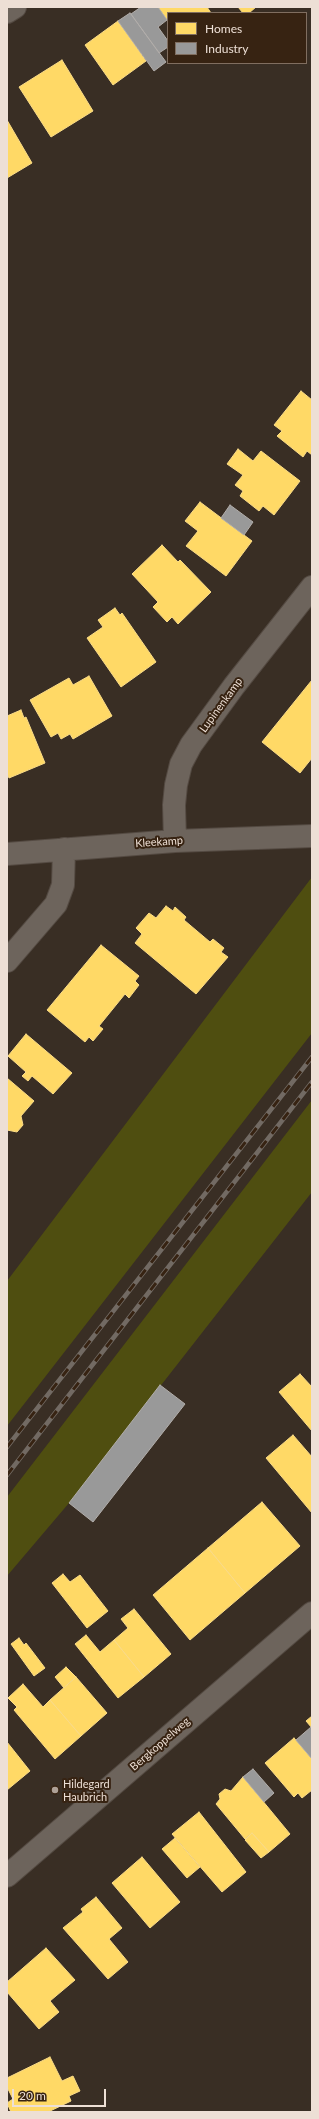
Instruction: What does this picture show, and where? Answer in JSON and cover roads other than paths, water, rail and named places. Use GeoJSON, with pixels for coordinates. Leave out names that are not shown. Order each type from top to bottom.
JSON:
{"type":"FeatureCollection","features":[{"type":"Feature","properties":{"kind":"street"},"geometry":{"type":"LineString","coordinates":[[7,12],[15,7]]}},
{"type":"Feature","properties":{"kind":"street","name":"Lupinenkamp"},"geometry":{"type":"LineString","coordinates":[[175,841],[174,805],[176,785],[181,764],[191,745],[234,686],[312,587]]}},
{"type":"Feature","properties":{"kind":"street","name":"Kleekamp"},"geometry":{"type":"LineString","coordinates":[[7,854],[175,841],[312,836]]}},
{"type":"Feature","properties":{"kind":"street"},"geometry":{"type":"LineString","coordinates":[[7,961],[56,904],[63,885],[64,849]]}},
{"type":"Feature","properties":{"kind":"street","name":"Bergkoppelweg"},"geometry":{"type":"LineString","coordinates":[[7,1876],[312,1613]]}},
{"type":"Feature","properties":{"kind":"railway"},"geometry":{"type":"LineString","coordinates":[[7,1447],[312,1057]]}},
{"type":"Feature","properties":{"kind":"railway"},"geometry":{"type":"LineString","coordinates":[[7,1475],[312,1082]]}},
{"type":"Feature","properties":{"kind":"place","name":"Hildegard Haubrich"},"geometry":{"type":"Point","coordinates":[55,1790]}}]}
